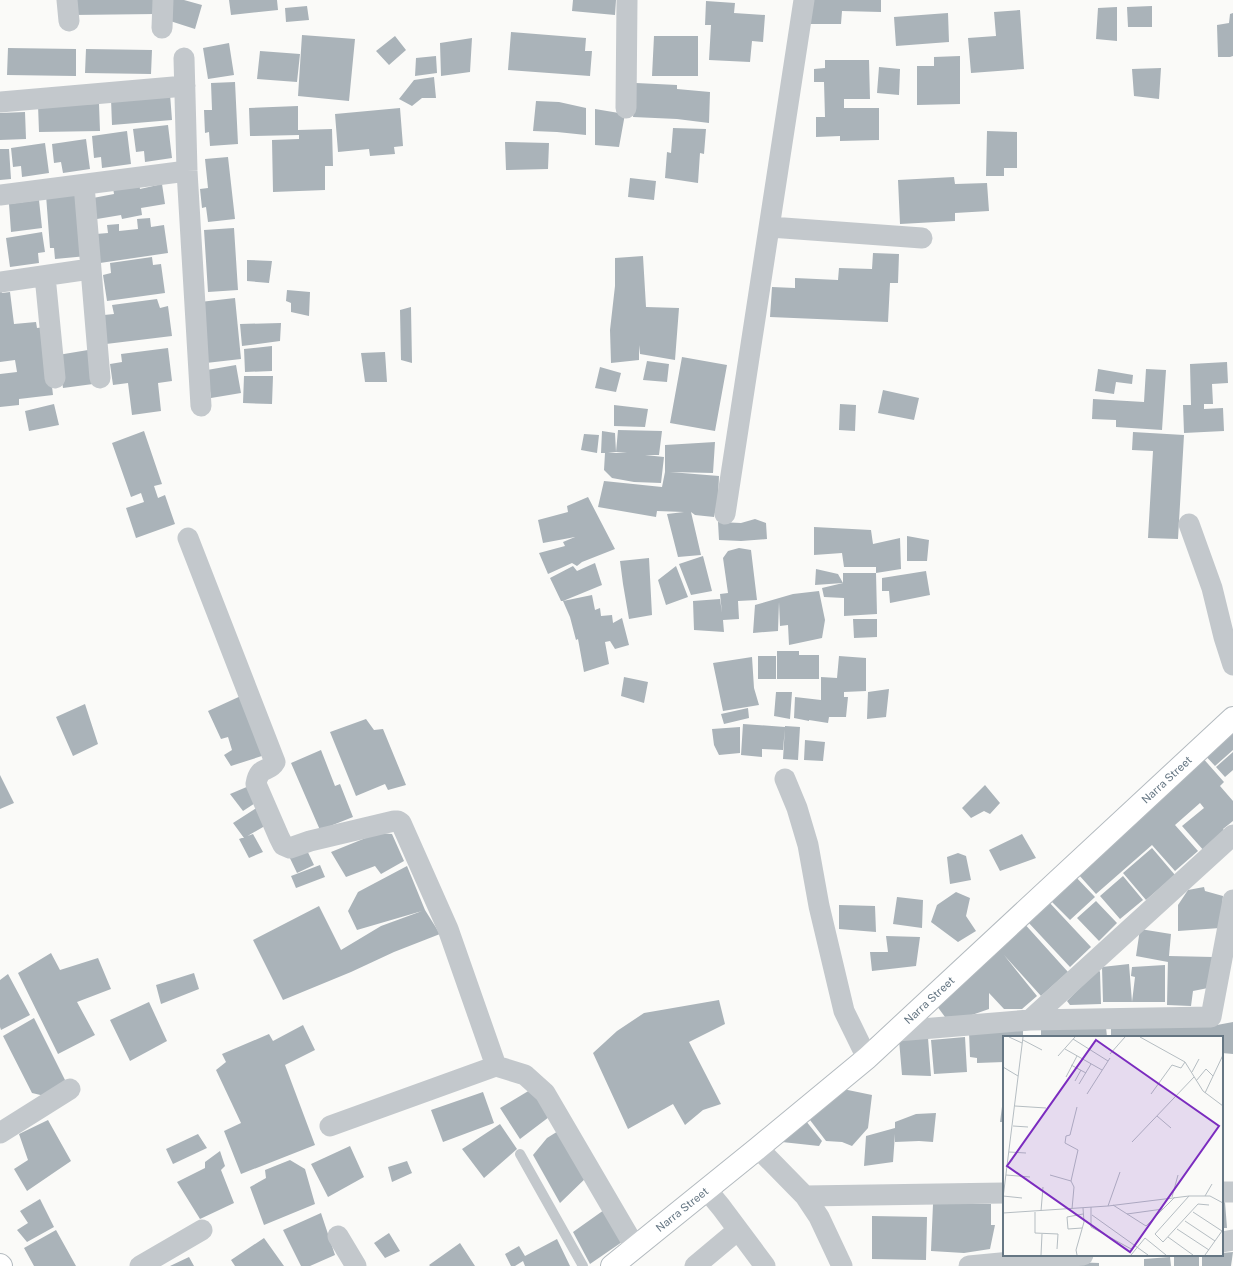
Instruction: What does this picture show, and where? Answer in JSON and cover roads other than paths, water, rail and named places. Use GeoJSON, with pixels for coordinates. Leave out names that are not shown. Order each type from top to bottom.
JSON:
{"type":"FeatureCollection","features":[{"type":"Feature","properties":{"kind":"street"},"geometry":{"type":"LineString","coordinates":[[67,0],[70,21]]}},
{"type":"Feature","properties":{"kind":"street"},"geometry":{"type":"LineString","coordinates":[[162,28],[163,0]]}},
{"type":"Feature","properties":{"kind":"street"},"geometry":{"type":"LineString","coordinates":[[626,108],[627,0]]}},
{"type":"Feature","properties":{"kind":"street"},"geometry":{"type":"LineString","coordinates":[[726,514],[804,0]]}},
{"type":"Feature","properties":{"kind":"street"},"geometry":{"type":"LineString","coordinates":[[184,58],[200,406]]}},
{"type":"Feature","properties":{"kind":"street"},"geometry":{"type":"LineString","coordinates":[[0,102],[185,86]]}},
{"type":"Feature","properties":{"kind":"street"},"geometry":{"type":"LineString","coordinates":[[0,195],[188,171]]}},
{"type":"Feature","properties":{"kind":"street"},"geometry":{"type":"LineString","coordinates":[[84,185],[100,378]]}},
{"type":"Feature","properties":{"kind":"street"},"geometry":{"type":"LineString","coordinates":[[770,227],[922,238]]}},
{"type":"Feature","properties":{"kind":"street"},"geometry":{"type":"LineString","coordinates":[[0,282],[90,269]]}},
{"type":"Feature","properties":{"kind":"street"},"geometry":{"type":"LineString","coordinates":[[44,276],[55,378]]}},
{"type":"Feature","properties":{"kind":"street"},"geometry":{"type":"LineString","coordinates":[[1189,524],[1212,588],[1233,666]]}},
{"type":"Feature","properties":{"kind":"street"},"geometry":{"type":"LineString","coordinates":[[188,538],[275,762],[273,766],[262,770],[257,775],[256,784],[278,837],[283,845],[290,848],[394,821],[401,823],[448,929],[496,1066]]}},
{"type":"Feature","properties":{"kind":"street","name":"Narra Street"},"geometry":{"type":"LineString","coordinates":[[612,1266],[867,1058],[1233,718]]}},
{"type":"Feature","properties":{"kind":"street"},"geometry":{"type":"LineString","coordinates":[[784,779],[797,808],[808,845],[820,906],[844,1011],[867,1058]]}},
{"type":"Feature","properties":{"kind":"street"},"geometry":{"type":"LineString","coordinates":[[1030,1020],[1233,835]]}},
{"type":"Feature","properties":{"kind":"street"},"geometry":{"type":"LineString","coordinates":[[897,1031],[1030,1020],[1210,1017],[1233,900]]}},
{"type":"Feature","properties":{"kind":"street"},"geometry":{"type":"LineString","coordinates":[[330,1126],[496,1066],[525,1075],[545,1094],[635,1247]]}},
{"type":"Feature","properties":{"kind":"street"},"geometry":{"type":"LineString","coordinates":[[0,1133],[70,1089]]}},
{"type":"Feature","properties":{"kind":"street"},"geometry":{"type":"LineString","coordinates":[[758,1148],[805,1196],[819,1217],[842,1266]]}},
{"type":"Feature","properties":{"kind":"street"},"geometry":{"type":"LineString","coordinates":[[707,1190],[721,1206],[765,1266]]}},
{"type":"Feature","properties":{"kind":"street"},"geometry":{"type":"LineString","coordinates":[[805,1196],[1003,1193]]}},
{"type":"Feature","properties":{"kind":"street"},"geometry":{"type":"LineString","coordinates":[[140,1266],[202,1230]]}},
{"type":"Feature","properties":{"kind":"street"},"geometry":{"type":"LineString","coordinates":[[695,1266],[738,1230]]}},
{"type":"Feature","properties":{"kind":"street"},"geometry":{"type":"LineString","coordinates":[[338,1236],[356,1266]]}},
{"type":"Feature","properties":{"kind":"street"},"geometry":{"type":"LineString","coordinates":[[1223,1242],[1233,1240]]}},
{"type":"Feature","properties":{"kind":"street"},"geometry":{"type":"LineString","coordinates":[[969,1266],[1007,1259],[1063,1256]]}},
{"type":"Feature","properties":{"kind":"lane"},"geometry":{"type":"LineString","coordinates":[[520,1154],[582,1266]]}}]}
